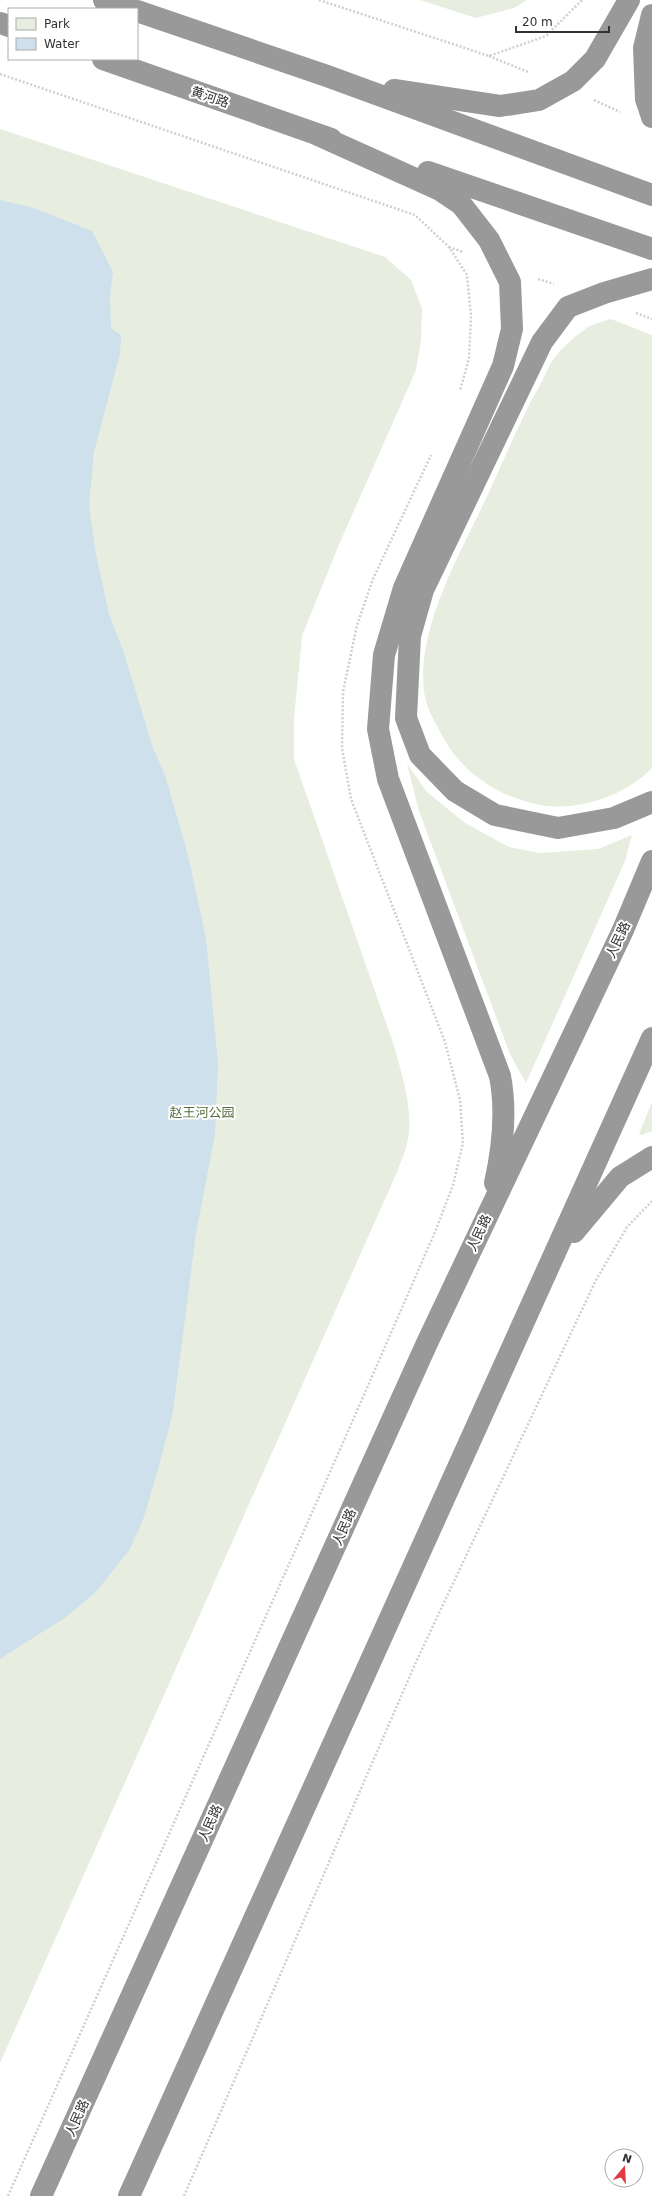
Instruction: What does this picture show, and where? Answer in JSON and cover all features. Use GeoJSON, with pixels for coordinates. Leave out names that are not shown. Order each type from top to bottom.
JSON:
{"type":"FeatureCollection","features":[{"type":"Feature","properties":{"kind":"highway"},"geometry":{"type":"LineString","coordinates":[[104,0],[128,8]]}},
{"type":"Feature","properties":{"kind":"highway"},"geometry":{"type":"LineString","coordinates":[[327,76],[412,94],[500,106],[538,100],[573,81],[595,59],[629,0]]}},
{"type":"Feature","properties":{"kind":"highway"},"geometry":{"type":"LineString","coordinates":[[138,11],[327,76],[652,195]]}},
{"type":"Feature","properties":{"kind":"highway"},"geometry":{"type":"LineString","coordinates":[[652,15],[644,48],[646,99],[652,118]]}},
{"type":"Feature","properties":{"kind":"highway","name":"黄河路"},"geometry":{"type":"LineString","coordinates":[[106,60],[318,135]]}},
{"type":"Feature","properties":{"kind":"highway"},"geometry":{"type":"LineString","coordinates":[[318,135],[652,249]]}},
{"type":"Feature","properties":{"kind":"highway"},"geometry":{"type":"LineString","coordinates":[[318,135],[440,190],[462,204],[489,240],[510,282],[512,329],[503,366],[404,588],[384,655],[378,729],[388,779],[500,1076],[504,1096],[504,1121],[498,1165],[494,1183],[471,1250]]}},
{"type":"Feature","properties":{"kind":"highway"},"geometry":{"type":"LineString","coordinates":[[652,279],[604,293],[568,307],[542,342],[423,590],[410,636],[406,718],[420,755],[455,791],[495,815],[558,828],[614,818],[652,802]]}},
{"type":"Feature","properties":{"kind":"highway","name":"人民路"},"geometry":{"type":"LineString","coordinates":[[41,2196],[427,1343],[623,930],[652,862]]}},
{"type":"Feature","properties":{"kind":"highway"},"geometry":{"type":"LineString","coordinates":[[129,2196],[494,1382],[546,1275],[652,1038]]}},
{"type":"Feature","properties":{"kind":"highway"},"geometry":{"type":"LineString","coordinates":[[546,1275],[578,1226],[620,1177],[652,1157]]}},
{"type":"Feature","properties":{"kind":"path"},"geometry":{"type":"LineString","coordinates":[[319,0],[489,56],[546,36],[582,0]]}},
{"type":"Feature","properties":{"kind":"path"},"geometry":{"type":"LineString","coordinates":[[0,74],[415,215],[449,247],[467,275],[472,316],[469,358],[458,396]]}},
{"type":"Feature","properties":{"kind":"path"},"geometry":{"type":"LineString","coordinates":[[449,247],[464,252]]}},
{"type":"Feature","properties":{"kind":"path"},"geometry":{"type":"LineString","coordinates":[[532,276],[562,287]]}},
{"type":"Feature","properties":{"kind":"path"},"geometry":{"type":"LineString","coordinates":[[629,311],[652,319]]}},
{"type":"Feature","properties":{"kind":"path"},"geometry":{"type":"LineString","coordinates":[[8,2196],[343,1443],[435,1232],[454,1178],[463,1143],[460,1100],[445,1042],[351,799],[342,748],[343,692],[357,625],[373,579],[432,452]]}},
{"type":"Feature","properties":{"kind":"path"},"geometry":{"type":"LineString","coordinates":[[184,2196],[416,1662],[596,1280],[627,1227],[652,1202]]}},
{"type":"Feature","properties":{"kind":"green space"},"geometry":{"type":"Polygon","coordinates":[[[420,0],[527,0],[514,8],[476,18],[420,0]]]}},
{"type":"Feature","properties":{"kind":"green space","name":"赵王河公园"},"geometry":{"type":"Polygon","coordinates":[[[0,129],[385,257],[411,280],[422,308],[421,340],[416,370],[338,547],[302,636],[294,719],[294,759],[392,1040],[399,1065],[408,1105],[409,1132],[407,1144],[398,1170],[0,2063],[0,129]]]}},
{"type":"Feature","properties":{"kind":"green space"},"geometry":{"type":"Polygon","coordinates":[[[611,319],[652,335],[652,768],[628,787],[613,795],[598,800],[566,806],[535,804],[509,796],[485,783],[464,765],[447,744],[434,721],[425,698],[423,672],[426,646],[442,592],[520,423],[550,365],[564,348],[582,331],[592,325],[611,319]]]}},
{"type":"Feature","properties":{"kind":"green space"},"geometry":{"type":"Polygon","coordinates":[[[407,764],[427,792],[465,823],[509,847],[540,853],[598,849],[632,835],[625,861],[526,1083],[510,1054],[419,811],[407,764]]]}},
{"type":"Feature","properties":{"kind":"green space"},"geometry":{"type":"Polygon","coordinates":[[[652,1102],[652,1131],[642,1135],[639,1134],[652,1102]]]}},
{"type":"Feature","properties":{"kind":"water"},"geometry":{"type":"Polygon","coordinates":[[[0,200],[34,208],[92,231],[113,272],[110,296],[111,328],[121,335],[120,354],[94,452],[89,506],[96,554],[109,614],[124,653],[153,748],[165,775],[188,855],[206,938],[218,1063],[215,1134],[196,1234],[173,1412],[143,1520],[130,1549],[96,1592],[66,1617],[0,1659],[0,200]]]}}]}
